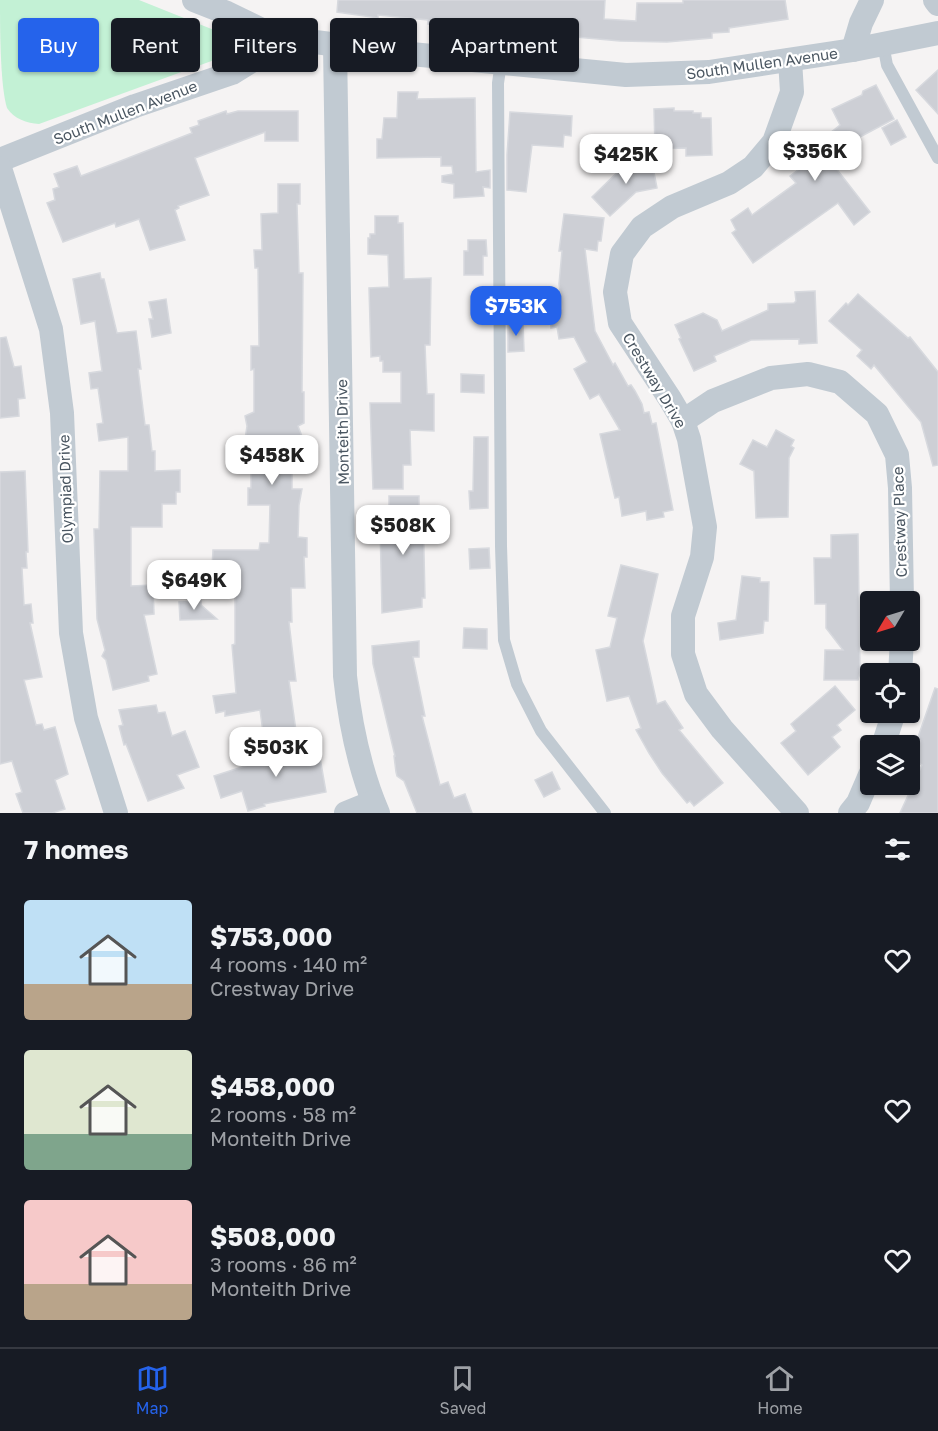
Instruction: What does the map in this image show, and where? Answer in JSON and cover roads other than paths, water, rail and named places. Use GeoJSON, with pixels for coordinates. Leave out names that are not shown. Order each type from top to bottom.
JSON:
{"type":"FeatureCollection","features":[{"type":"Feature","properties":{"kind":"street","name":"South Mullen Avenue"},"geometry":{"type":"LineString","coordinates":[[194,0],[237,18]]}},
{"type":"Feature","properties":{"kind":"street","name":"South Mullen Avenue"},"geometry":{"type":"LineString","coordinates":[[579,70],[626,75],[670,75],[709,72],[853,50],[861,23],[872,0]]}},
{"type":"Feature","properties":{"kind":"street"},"geometry":{"type":"LineString","coordinates":[[935,0],[938,4]]}},
{"type":"Feature","properties":{"kind":"street"},"geometry":{"type":"LineString","coordinates":[[853,50],[938,33]]}},
{"type":"Feature","properties":{"kind":"street","name":"Crestway Drive"},"geometry":{"type":"LineString","coordinates":[[790,60],[792,92],[774,142],[753,167],[729,183],[672,207],[642,227],[622,254],[615,292],[620,323],[683,421],[689,439],[705,527],[702,557],[682,616],[683,654],[696,694],[722,729],[797,813]]}},
{"type":"Feature","properties":{"kind":"street","name":"South Mullen Avenue"},"geometry":{"type":"LineString","coordinates":[[0,160],[135,106],[234,72]]}},
{"type":"Feature","properties":{"kind":"street","name":"Monteith Drive"},"geometry":{"type":"LineString","coordinates":[[335,72],[345,676],[358,755],[376,808]]}},
{"type":"Feature","properties":{"kind":"street","name":"Olympiad Drive"},"geometry":{"type":"LineString","coordinates":[[0,168],[51,329],[62,413],[71,633],[86,718],[116,813]]}},
{"type":"Feature","properties":{"kind":"street","name":"Crestway Place"},"geometry":{"type":"LineString","coordinates":[[683,421],[713,401],[771,378],[808,374],[840,382],[877,414],[897,455],[900,488],[902,591]]}},
{"type":"Feature","properties":{"kind":"street"},"geometry":{"type":"LineString","coordinates":[[850,813],[861,795]]}},
{"type":"Feature","properties":{"kind":"street"},"geometry":{"type":"LineString","coordinates":[[346,813],[376,808]]}},
{"type":"Feature","properties":{"kind":"lane"},"geometry":{"type":"LineString","coordinates":[[882,44],[887,65],[938,158]]}},
{"type":"Feature","properties":{"kind":"lane"},"geometry":{"type":"LineString","coordinates":[[500,72],[500,471],[501,602],[504,640],[518,684],[541,731],[605,813]]}}]}
